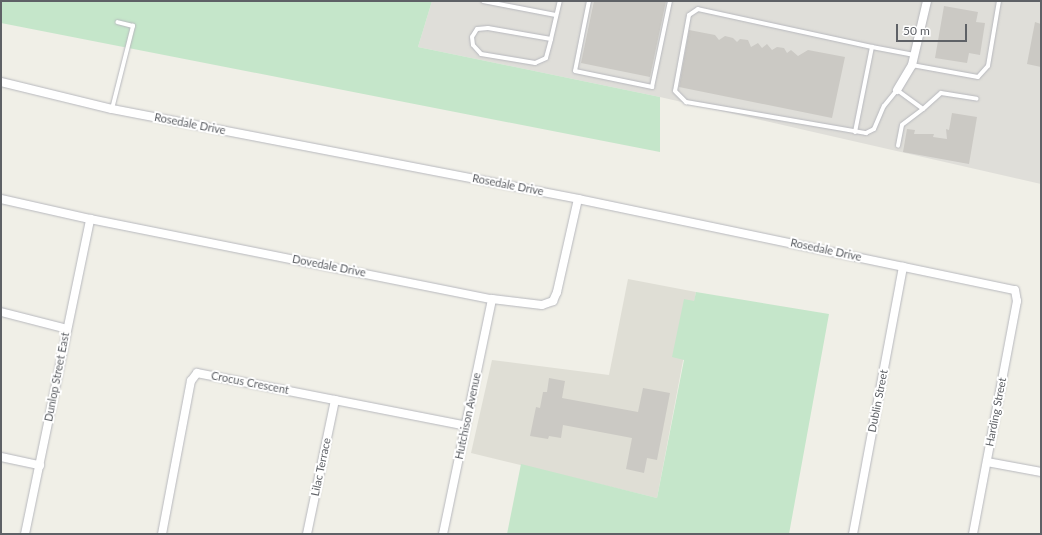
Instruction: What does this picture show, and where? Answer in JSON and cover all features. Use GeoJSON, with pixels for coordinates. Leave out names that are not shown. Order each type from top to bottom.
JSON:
{"type":"FeatureCollection","features":[{"type":"Feature","properties":{"kind":"street"},"geometry":{"type":"LineString","coordinates":[[897,90],[912,66],[927,1]]}},
{"type":"Feature","properties":{"kind":"street","name":"Rosedale Drive"},"geometry":{"type":"LineString","coordinates":[[1,82],[112,109],[578,198],[1015,290]]}},
{"type":"Feature","properties":{"kind":"street","name":"Dovedale Drive"},"geometry":{"type":"LineString","coordinates":[[1,199],[90,220],[492,299],[542,305],[553,301],[578,198]]}},
{"type":"Feature","properties":{"kind":"street","name":"Dunlop Street East"},"geometry":{"type":"LineString","coordinates":[[25,534],[90,220]]}},
{"type":"Feature","properties":{"kind":"street","name":"Dublin Street"},"geometry":{"type":"LineString","coordinates":[[853,534],[903,267]]}},
{"type":"Feature","properties":{"kind":"street","name":"Harding Street"},"geometry":{"type":"LineString","coordinates":[[973,534],[1018,301],[1015,290]]}},
{"type":"Feature","properties":{"kind":"street","name":"Hutchison Avenue"},"geometry":{"type":"LineString","coordinates":[[443,534],[492,299]]}},
{"type":"Feature","properties":{"kind":"street"},"geometry":{"type":"LineString","coordinates":[[1,312],[67,329]]}},
{"type":"Feature","properties":{"kind":"street","name":"Crocus Crescent"},"geometry":{"type":"LineString","coordinates":[[162,534],[191,381],[197,373],[466,426]]}},
{"type":"Feature","properties":{"kind":"street","name":"Lilac Terrace"},"geometry":{"type":"LineString","coordinates":[[307,534],[335,400]]}},
{"type":"Feature","properties":{"kind":"street"},"geometry":{"type":"LineString","coordinates":[[1,457],[40,465]]}},
{"type":"Feature","properties":{"kind":"street"},"geometry":{"type":"LineString","coordinates":[[987,462],[1041,472]]}},
{"type":"Feature","properties":{"kind":"lane"},"geometry":{"type":"LineString","coordinates":[[483,1],[556,15]]}},
{"type":"Feature","properties":{"kind":"lane"},"geometry":{"type":"LineString","coordinates":[[551,39],[488,28],[477,29],[472,37],[473,45],[481,54],[535,63],[546,58],[551,39],[556,15],[560,1]]}},
{"type":"Feature","properties":{"kind":"lane"},"geometry":{"type":"LineString","coordinates":[[589,1],[575,71],[652,87],[670,1]]}},
{"type":"Feature","properties":{"kind":"lane"},"geometry":{"type":"LineString","coordinates":[[912,66],[978,77],[988,66],[999,1]]}},
{"type":"Feature","properties":{"kind":"lane"},"geometry":{"type":"LineString","coordinates":[[914,54],[872,47],[698,9],[689,15],[675,92],[680,99],[686,102],[866,133],[874,129],[884,106],[897,90],[923,109]]}},
{"type":"Feature","properties":{"kind":"lane"},"geometry":{"type":"LineString","coordinates":[[112,109],[133,26],[117,22]]}},
{"type":"Feature","properties":{"kind":"lane"},"geometry":{"type":"LineString","coordinates":[[855,132],[872,47]]}},
{"type":"Feature","properties":{"kind":"lane"},"geometry":{"type":"LineString","coordinates":[[898,146],[902,125],[941,93],[977,100]]}},
{"type":"Feature","properties":{"kind":"shaded area"},"geometry":{"type":"Polygon","coordinates":[[[432,1],[1041,1],[1041,184],[660,97],[418,47],[432,1]]]}},
{"type":"Feature","properties":{"kind":"shaded area"},"geometry":{"type":"Polygon","coordinates":[[[628,279],[696,292],[657,498],[471,453],[492,360],[609,375],[628,279]]]}},
{"type":"Feature","properties":{"kind":"green space"},"geometry":{"type":"Polygon","coordinates":[[[1,1],[432,1],[418,47],[660,97],[660,152],[1,23],[1,1]]]}},
{"type":"Feature","properties":{"kind":"green space"},"geometry":{"type":"Polygon","coordinates":[[[696,292],[829,314],[789,534],[507,534],[521,464],[657,498],[684,360],[672,357],[684,299],[694,301],[696,292]]]}},
{"type":"Feature","properties":{"kind":"building"},"geometry":{"type":"Polygon","coordinates":[[[594,1],[666,1],[650,77],[581,63],[594,1]]]}},
{"type":"Feature","properties":{"kind":"building"},"geometry":{"type":"Polygon","coordinates":[[[944,6],[978,12],[976,22],[985,23],[980,55],[969,53],[967,63],[935,58],[944,6]]]}},
{"type":"Feature","properties":{"kind":"building"},"geometry":{"type":"Polygon","coordinates":[[[1035,22],[1041,24],[1041,67],[1027,64],[1035,22]]]}},
{"type":"Feature","properties":{"kind":"building"},"geometry":{"type":"Polygon","coordinates":[[[689,30],[715,35],[719,40],[725,36],[733,38],[737,42],[740,39],[748,40],[751,47],[758,43],[762,48],[767,44],[772,50],[777,47],[784,48],[787,53],[791,50],[798,56],[808,50],[845,57],[832,118],[679,87],[689,30]]]}},
{"type":"Feature","properties":{"kind":"building"},"geometry":{"type":"Polygon","coordinates":[[[952,113],[977,117],[969,164],[903,152],[907,129],[915,130],[914,134],[934,134],[933,137],[947,139],[946,129],[949,130],[952,113]]]}},
{"type":"Feature","properties":{"kind":"building"},"geometry":{"type":"Polygon","coordinates":[[[549,378],[565,381],[562,398],[638,412],[643,388],[670,393],[657,460],[647,458],[644,473],[626,469],[632,438],[563,425],[561,438],[549,436],[548,439],[530,436],[536,407],[540,408],[543,392],[547,392],[549,378]]]}}]}
